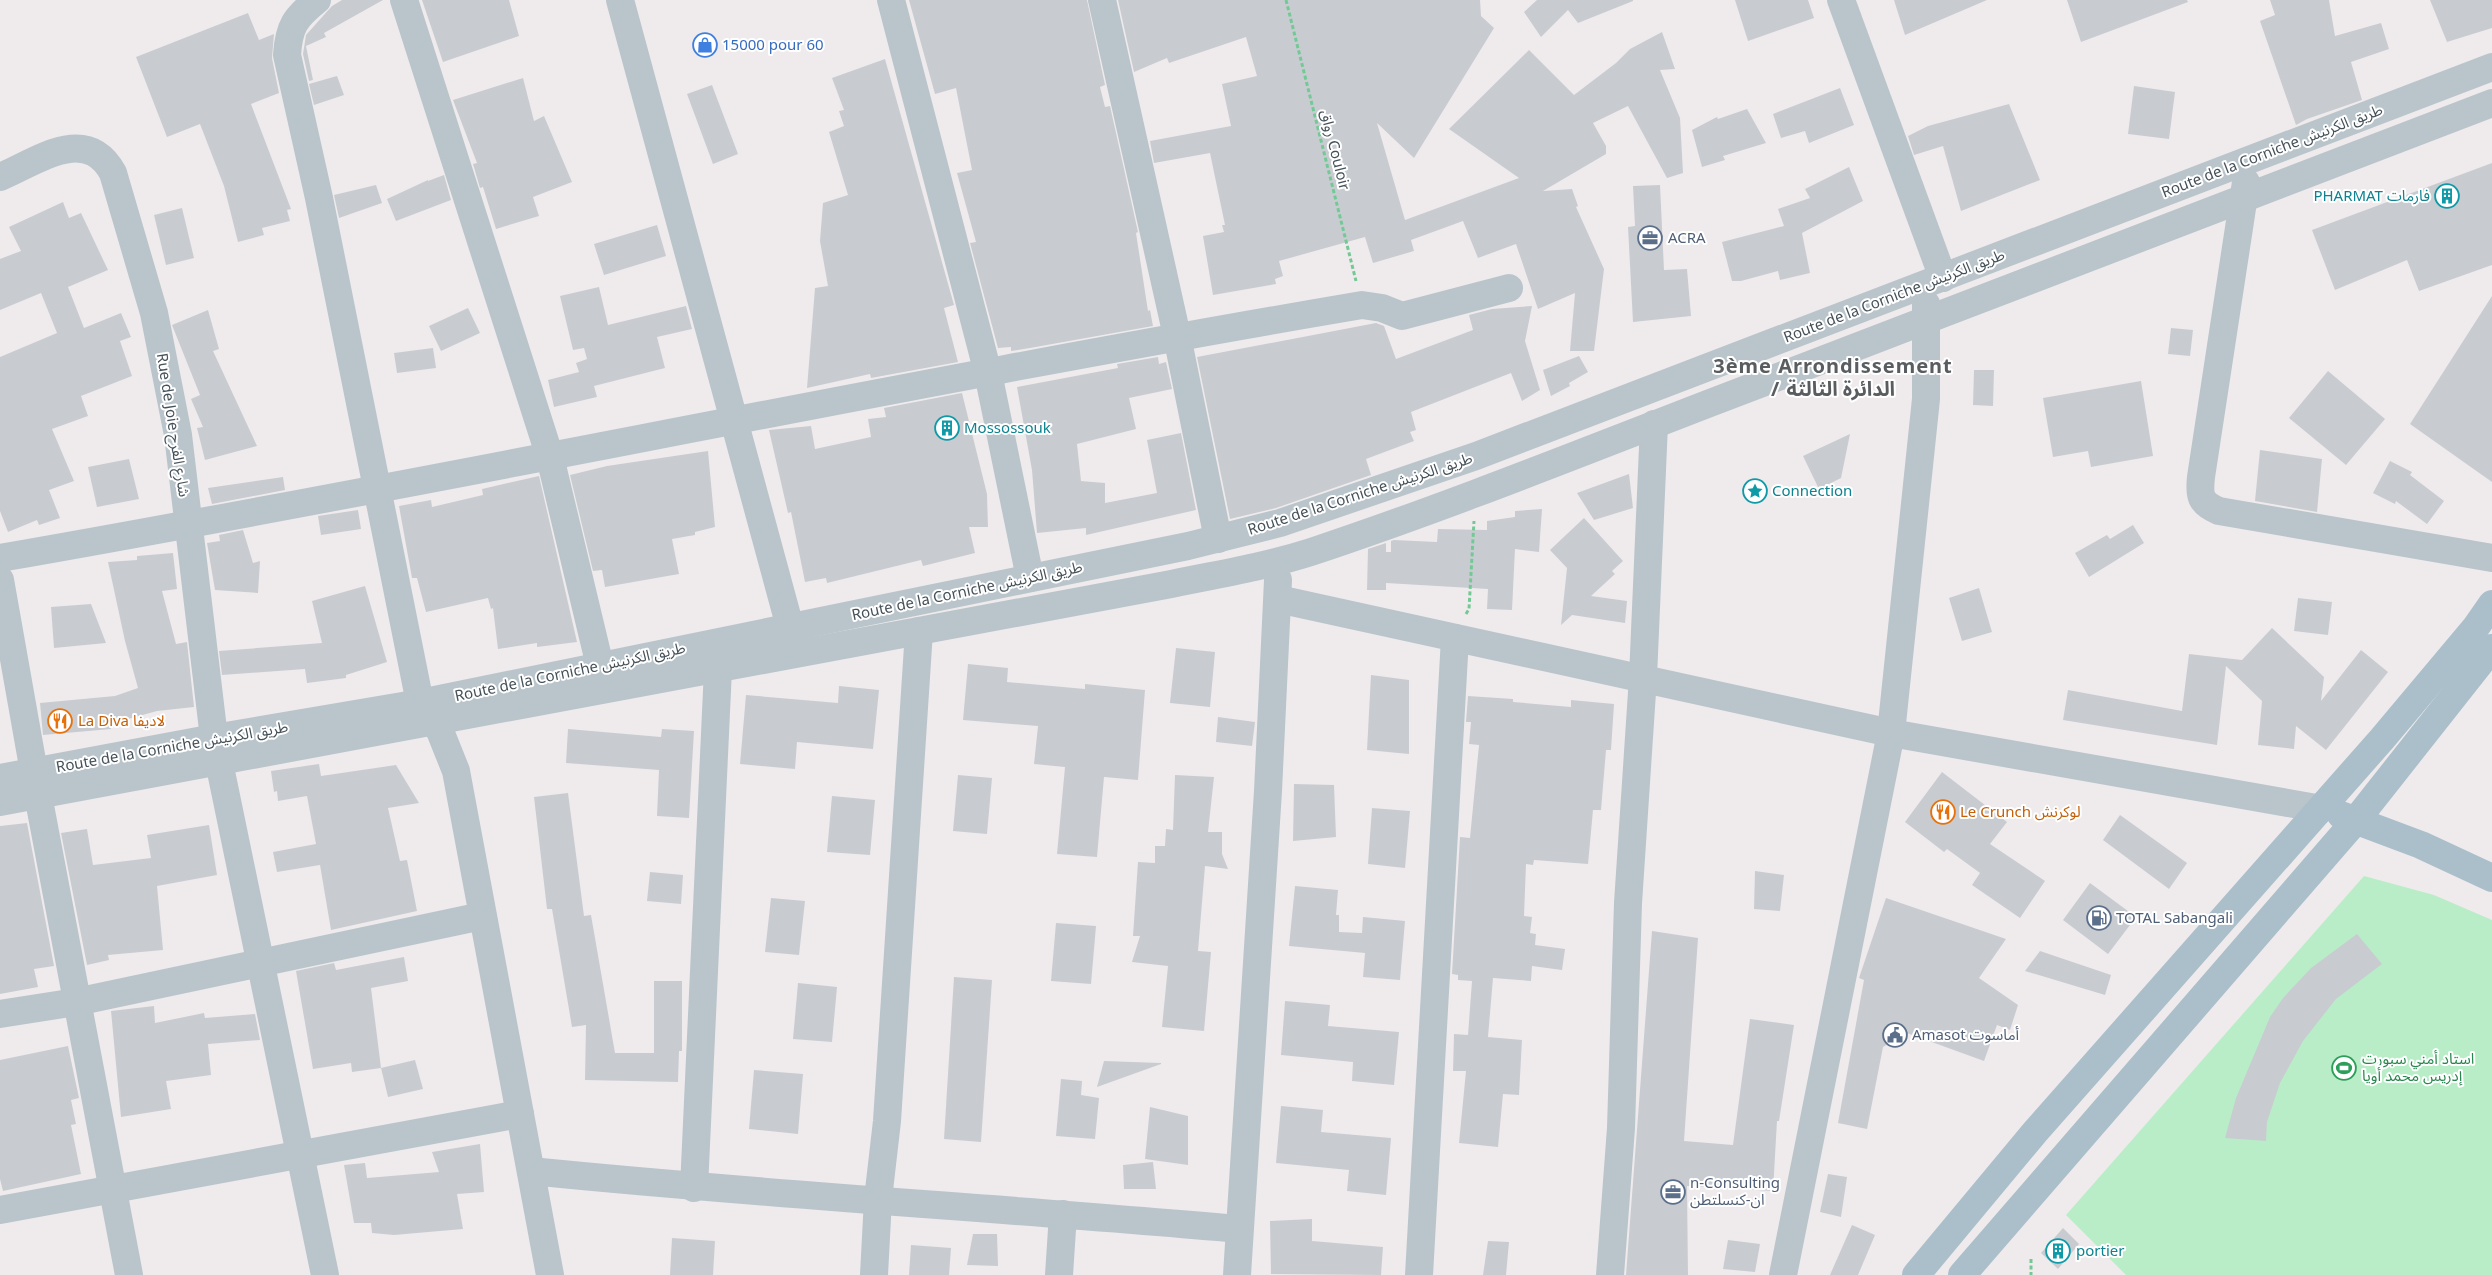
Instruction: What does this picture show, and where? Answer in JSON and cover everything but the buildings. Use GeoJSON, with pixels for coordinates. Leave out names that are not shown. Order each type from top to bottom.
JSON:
{"type":"FeatureCollection","features":[{"type":"Feature","properties":{"kind":"main road"},"geometry":{"type":"LineString","coordinates":[[1916,1275],[2035,1132],[2322,809],[2463,642],[2492,604]]}},
{"type":"Feature","properties":{"kind":"main road"},"geometry":{"type":"LineString","coordinates":[[1962,1275],[2357,819],[2492,648]]}},
{"type":"Feature","properties":{"kind":"main road"},"geometry":{"type":"LineString","coordinates":[[2322,809],[2357,819],[2421,845],[2492,878]]}},
{"type":"Feature","properties":{"kind":"main road"},"geometry":{"type":"LineString","coordinates":[[2035,1132],[2063,1159]]}},
{"type":"Feature","properties":{"kind":"street"},"geometry":{"type":"LineString","coordinates":[[317,0],[295,20],[288,39],[287,55],[319,198],[377,491],[427,712],[440,732],[456,771],[550,1275]]}},
{"type":"Feature","properties":{"kind":"street"},"geometry":{"type":"LineString","coordinates":[[404,0],[550,458],[600,666]]}},
{"type":"Feature","properties":{"kind":"street"},"geometry":{"type":"LineString","coordinates":[[620,0],[790,627]]}},
{"type":"Feature","properties":{"kind":"street"},"geometry":{"type":"LineString","coordinates":[[891,0],[988,373],[1030,578]]}},
{"type":"Feature","properties":{"kind":"street"},"geometry":{"type":"LineString","coordinates":[[1102,0],[1177,336],[1218,539]]}},
{"type":"Feature","properties":{"kind":"street"},"geometry":{"type":"LineString","coordinates":[[1783,1275],[1890,732],[1926,398],[1926,321],[1934,282],[1840,0]]}},
{"type":"Feature","properties":{"kind":"street","name":"Route de la Corniche طريق الكرنيش"},"geometry":{"type":"LineString","coordinates":[[427,712],[600,666],[1218,539],[1336,505],[1476,456],[2492,67]]}},
{"type":"Feature","properties":{"kind":"street","name":"Route de la Corniche طريق الكرنيش"},"geometry":{"type":"LineString","coordinates":[[0,802],[36,783],[427,712],[718,669],[1166,585],[1279,561],[1310,552],[1475,492],[2492,103]]}},
{"type":"Feature","properties":{"kind":"street","name":"Rue de Joie شارع الفرح"},"geometry":{"type":"LineString","coordinates":[[0,178],[68,147],[83,148],[97,152],[106,160],[113,173],[154,313],[178,435],[217,750],[325,1275]]}},
{"type":"Feature","properties":{"kind":"street"},"geometry":{"type":"LineString","coordinates":[[2249,161],[2201,477],[2200,492],[2203,501],[2207,506],[2219,511],[2492,558]]}},
{"type":"Feature","properties":{"kind":"street"},"geometry":{"type":"LineString","coordinates":[[0,558],[377,491],[735,420],[1177,336],[1362,305],[1382,308],[1402,316],[1509,288]]}},
{"type":"Feature","properties":{"kind":"street"},"geometry":{"type":"LineString","coordinates":[[1610,1275],[1621,1128],[1628,903],[1644,677],[1654,424]]}},
{"type":"Feature","properties":{"kind":"street"},"geometry":{"type":"LineString","coordinates":[[1237,1275],[1268,791],[1279,561]]}},
{"type":"Feature","properties":{"kind":"street"},"geometry":{"type":"LineString","coordinates":[[0,580],[76,1002],[128,1275]]}},
{"type":"Feature","properties":{"kind":"street"},"geometry":{"type":"LineString","coordinates":[[1278,598],[1890,732],[2322,809]]}},
{"type":"Feature","properties":{"kind":"street"},"geometry":{"type":"LineString","coordinates":[[874,1275],[878,1200],[887,1121],[919,631]]}},
{"type":"Feature","properties":{"kind":"street"},"geometry":{"type":"LineString","coordinates":[[1419,1275],[1455,638]]}},
{"type":"Feature","properties":{"kind":"street"},"geometry":{"type":"LineString","coordinates":[[694,1188],[718,669]]}},
{"type":"Feature","properties":{"kind":"street","name":"Route de la Corniche طريق الكرنيش"},"geometry":{"type":"LineString","coordinates":[[0,778],[36,783]]}},
{"type":"Feature","properties":{"kind":"street"},"geometry":{"type":"LineString","coordinates":[[0,1014],[76,1002],[482,916]]}},
{"type":"Feature","properties":{"kind":"street"},"geometry":{"type":"LineString","coordinates":[[0,1210],[111,1188],[301,1156],[520,1114]]}},
{"type":"Feature","properties":{"kind":"street"},"geometry":{"type":"LineString","coordinates":[[531,1171],[694,1188],[878,1200],[1239,1229]]}},
{"type":"Feature","properties":{"kind":"street"},"geometry":{"type":"LineString","coordinates":[[1059,1275],[1063,1214]]}},
{"type":"Feature","properties":{"kind":"path","name":"رواق Couloir"},"geometry":{"type":"LineString","coordinates":[[1286,0],[1362,305]]}},
{"type":"Feature","properties":{"kind":"path"},"geometry":{"type":"LineString","coordinates":[[1455,638],[1469,609],[1475,492]]}},
{"type":"Feature","properties":{"kind":"path"},"geometry":{"type":"LineString","coordinates":[[2030,1259],[2030,1275]]}},
{"type":"Feature","properties":{"kind":"green space","name":"استاد أمني سبورت إدريس محمد أويا"},"geometry":{"type":"Polygon","coordinates":[[[2364,876],[2434,895],[2492,920],[2492,1275],[2126,1275],[2066,1215],[2364,876]]]}},
{"type":"Feature","properties":{"kind":"place","name":"15000 pour 60"},"geometry":{"type":"Point","coordinates":[705,45]}},
{"type":"Feature","properties":{"kind":"place","name":"PHARMAT فارمات"},"geometry":{"type":"Point","coordinates":[2447,196]}},
{"type":"Feature","properties":{"kind":"place","name":"ACRA"},"geometry":{"type":"Point","coordinates":[1650,238]}},
{"type":"Feature","properties":{"kind":"place","name":"Mossossouk"},"geometry":{"type":"Point","coordinates":[947,428]}},
{"type":"Feature","properties":{"kind":"place","name":"Connection"},"geometry":{"type":"Point","coordinates":[1755,491]}},
{"type":"Feature","properties":{"kind":"place","name":"La Diva لاديفا"},"geometry":{"type":"Point","coordinates":[60,721]}},
{"type":"Feature","properties":{"kind":"place","name":"Le Crunch لوكرنش"},"geometry":{"type":"Point","coordinates":[1943,812]}},
{"type":"Feature","properties":{"kind":"place","name":"TOTAL Sabangali"},"geometry":{"type":"Point","coordinates":[2099,918]}},
{"type":"Feature","properties":{"kind":"place","name":"Amasot أماسوت"},"geometry":{"type":"Point","coordinates":[1895,1035]}},
{"type":"Feature","properties":{"kind":"place","name":"استاد أمني سبورت إدريس محمد أويا"},"geometry":{"type":"Point","coordinates":[2344,1068]}},
{"type":"Feature","properties":{"kind":"place","name":"n-Consulting ان-كنسلتطن"},"geometry":{"type":"Point","coordinates":[1673,1192]}},
{"type":"Feature","properties":{"kind":"place","name":"portier"},"geometry":{"type":"Point","coordinates":[2058,1251]}},
{"type":"Feature","properties":{"kind":"district","name":"3ème Arrondissement / الدائرة الثالثة"},"geometry":{"type":"Point","coordinates":[1833,378]}}]}
